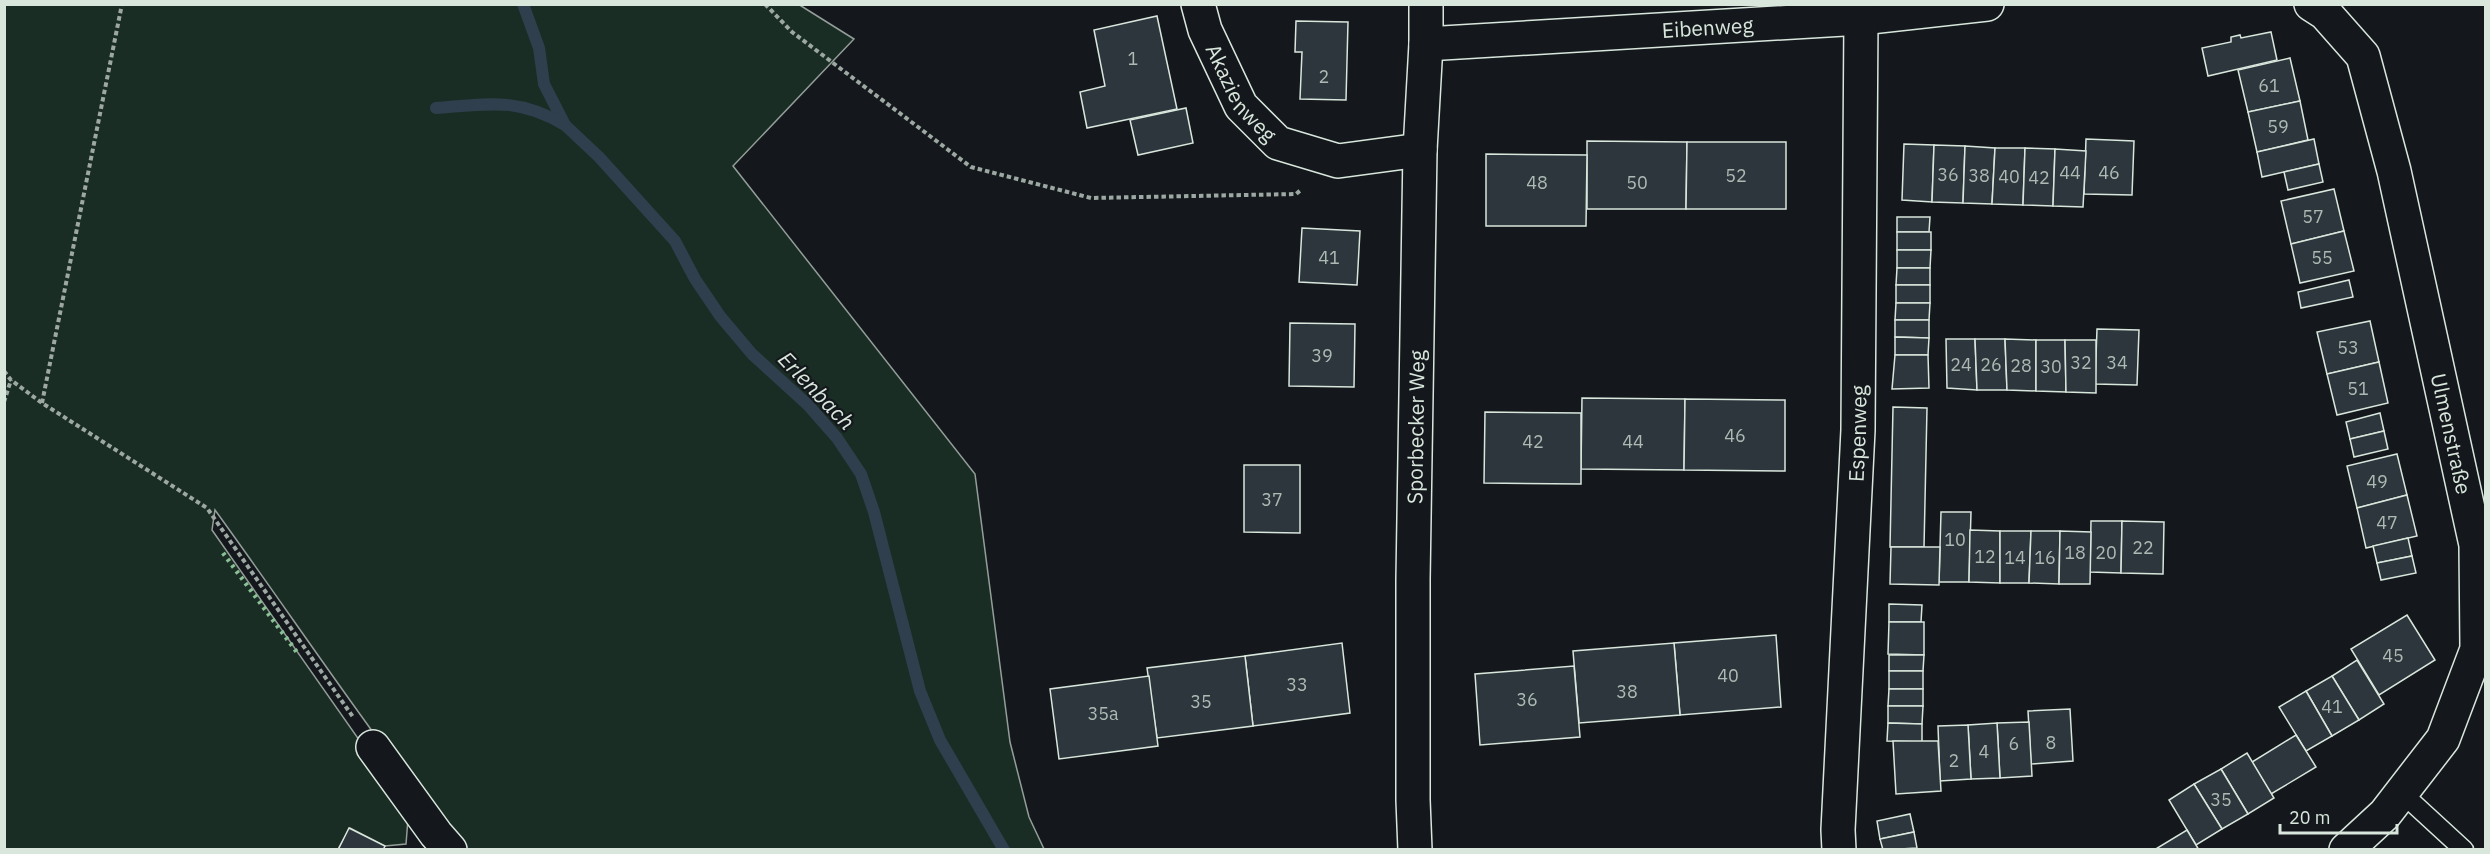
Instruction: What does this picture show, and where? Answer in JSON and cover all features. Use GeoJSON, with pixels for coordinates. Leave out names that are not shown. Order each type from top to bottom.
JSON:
{"type":"FeatureCollection","features":[{"type":"Feature","properties":{"kind":"street","name":"Akazienweg"},"geometry":{"type":"LineString","coordinates":[[1198,4],[1205,30],[1241,106],[1278,143],[1338,161],[1420,150]]}},
{"type":"Feature","properties":{"kind":"street","name":"Sporbecker Weg"},"geometry":{"type":"LineString","coordinates":[[1415,849],[1413,579],[1420,150],[1426,4]]}},
{"type":"Feature","properties":{"kind":"street","name":"Eibenweg"},"geometry":{"type":"LineString","coordinates":[[1426,44],[1862,18],[1987,4]]}},
{"type":"Feature","properties":{"kind":"street","name":"Ulmenstraße"},"geometry":{"type":"LineString","coordinates":[[2311,4],[2325,13],[2363,56],[2394,171],[2476,545],[2477,649],[2443,739],[2385,814],[2346,849]]}},
{"type":"Feature","properties":{"kind":"street","name":"Espenweg"},"geometry":{"type":"LineString","coordinates":[[1839,849],[1838,830],[1858,430],[1862,18]]}},
{"type":"Feature","properties":{"kind":"street"},"geometry":{"type":"LineString","coordinates":[[373,747],[436,834],[450,849]]}},
{"type":"Feature","properties":{"kind":"lane"},"geometry":{"type":"LineString","coordinates":[[2402,793],[2464,849]]}},
{"type":"Feature","properties":{"kind":"path"},"geometry":{"type":"LineString","coordinates":[[42,403],[122,4]]}},
{"type":"Feature","properties":{"kind":"path"},"geometry":{"type":"LineString","coordinates":[[765,4],[792,32],[971,167],[1091,198],[1296,194],[1338,161]]}},
{"type":"Feature","properties":{"kind":"path"},"geometry":{"type":"LineString","coordinates":[[4,371],[10,380],[42,403],[207,508],[319,666],[373,747]]}},
{"type":"Feature","properties":{"kind":"path"},"geometry":{"type":"LineString","coordinates":[[4,402],[10,380]]}},
{"type":"Feature","properties":{"kind":"green space"},"geometry":{"type":"Polygon","coordinates":[[[798,4],[854,39],[733,166],[975,474],[1010,742],[1029,817],[1044,849],[462,849],[367,724],[215,510],[212,530],[390,784],[408,819],[406,844],[385,846],[350,828],[338,849],[5,850],[5,5],[798,4]]]}},
{"type":"Feature","properties":{"kind":"building"},"geometry":{"type":"Polygon","coordinates":[[[1157,16],[1177,109],[1087,128],[1080,92],[1105,86],[1094,30],[1157,16]]]}},
{"type":"Feature","properties":{"kind":"building"},"geometry":{"type":"Polygon","coordinates":[[[1296,21],[1348,22],[1346,100],[1300,99],[1302,52],[1295,52],[1296,21]]]}},
{"type":"Feature","properties":{"kind":"building"},"geometry":{"type":"Polygon","coordinates":[[[2271,32],[2277,60],[2208,76],[2202,48],[2231,42],[2231,37],[2240,35],[2241,38],[2271,32]]]}},
{"type":"Feature","properties":{"kind":"building"},"geometry":{"type":"Polygon","coordinates":[[[2290,58],[2300,101],[2248,112],[2238,70],[2290,58]]]}},
{"type":"Feature","properties":{"kind":"building"},"geometry":{"type":"Polygon","coordinates":[[[2300,101],[2308,140],[2257,152],[2248,112],[2300,101]]]}},
{"type":"Feature","properties":{"kind":"building"},"geometry":{"type":"Polygon","coordinates":[[[1186,108],[1193,143],[1138,155],[1130,120],[1186,108]]]}},
{"type":"Feature","properties":{"kind":"building"},"geometry":{"type":"Polygon","coordinates":[[[2086,139],[2134,141],[2132,195],[2084,194],[2086,139]]]}},
{"type":"Feature","properties":{"kind":"building"},"geometry":{"type":"Polygon","coordinates":[[[2314,139],[2319,164],[2262,177],[2257,152],[2314,139]]]}},
{"type":"Feature","properties":{"kind":"building"},"geometry":{"type":"Polygon","coordinates":[[[1587,141],[1687,142],[1686,209],[1587,209],[1587,141]]]}},
{"type":"Feature","properties":{"kind":"building"},"geometry":{"type":"Polygon","coordinates":[[[1687,142],[1786,142],[1786,209],[1686,209],[1687,142]]]}},
{"type":"Feature","properties":{"kind":"building"},"geometry":{"type":"Polygon","coordinates":[[[1904,144],[1934,145],[1932,202],[1902,200],[1904,144]]]}},
{"type":"Feature","properties":{"kind":"building"},"geometry":{"type":"Polygon","coordinates":[[[1934,145],[1965,146],[1963,203],[1932,202],[1934,145]]]}},
{"type":"Feature","properties":{"kind":"building"},"geometry":{"type":"Polygon","coordinates":[[[1965,146],[1995,148],[1992,204],[1963,203],[1965,146]]]}},
{"type":"Feature","properties":{"kind":"building"},"geometry":{"type":"Polygon","coordinates":[[[1995,148],[2025,148],[2023,205],[1992,204],[1995,148]]]}},
{"type":"Feature","properties":{"kind":"building"},"geometry":{"type":"Polygon","coordinates":[[[2025,148],[2055,149],[2053,206],[2023,205],[2025,148]]]}},
{"type":"Feature","properties":{"kind":"building"},"geometry":{"type":"Polygon","coordinates":[[[2055,149],[2086,151],[2083,207],[2053,206],[2055,149]]]}},
{"type":"Feature","properties":{"kind":"building"},"geometry":{"type":"Polygon","coordinates":[[[1486,154],[1587,155],[1586,226],[1486,226],[1486,154]]]}},
{"type":"Feature","properties":{"kind":"building"},"geometry":{"type":"Polygon","coordinates":[[[2319,164],[2323,182],[2288,190],[2284,172],[2319,164]]]}},
{"type":"Feature","properties":{"kind":"building"},"geometry":{"type":"Polygon","coordinates":[[[2334,189],[2344,231],[2291,244],[2281,201],[2334,189]]]}},
{"type":"Feature","properties":{"kind":"building"},"geometry":{"type":"Polygon","coordinates":[[[1897,217],[1930,217],[1929,232],[1897,232],[1897,217]]]}},
{"type":"Feature","properties":{"kind":"building"},"geometry":{"type":"Polygon","coordinates":[[[1302,228],[1360,231],[1357,285],[1299,282],[1302,228]]]}},
{"type":"Feature","properties":{"kind":"building"},"geometry":{"type":"Polygon","coordinates":[[[2344,231],[2354,271],[2300,283],[2291,244],[2344,231]]]}},
{"type":"Feature","properties":{"kind":"building"},"geometry":{"type":"Polygon","coordinates":[[[1897,232],[1931,232],[1931,250],[1897,250],[1897,232]]]}},
{"type":"Feature","properties":{"kind":"building"},"geometry":{"type":"Polygon","coordinates":[[[1897,250],[1931,250],[1930,268],[1897,268],[1897,250]]]}},
{"type":"Feature","properties":{"kind":"building"},"geometry":{"type":"Polygon","coordinates":[[[1897,268],[1930,268],[1930,285],[1896,285],[1897,268]]]}},
{"type":"Feature","properties":{"kind":"building"},"geometry":{"type":"Polygon","coordinates":[[[2349,280],[2353,297],[2301,308],[2298,292],[2349,280]]]}},
{"type":"Feature","properties":{"kind":"building"},"geometry":{"type":"Polygon","coordinates":[[[1896,285],[1930,285],[1930,303],[1896,303],[1896,285]]]}},
{"type":"Feature","properties":{"kind":"building"},"geometry":{"type":"Polygon","coordinates":[[[1896,303],[1930,303],[1929,320],[1895,320],[1896,303]]]}},
{"type":"Feature","properties":{"kind":"building"},"geometry":{"type":"Polygon","coordinates":[[[1895,320],[1929,320],[1929,338],[1895,337],[1895,320]]]}},
{"type":"Feature","properties":{"kind":"building"},"geometry":{"type":"Polygon","coordinates":[[[2370,321],[2379,362],[2327,374],[2317,332],[2370,321]]]}},
{"type":"Feature","properties":{"kind":"building"},"geometry":{"type":"Polygon","coordinates":[[[1290,323],[1355,324],[1354,387],[1289,386],[1290,323]]]}},
{"type":"Feature","properties":{"kind":"building"},"geometry":{"type":"Polygon","coordinates":[[[2097,329],[2139,330],[2137,385],[2095,384],[2097,329]]]}},
{"type":"Feature","properties":{"kind":"building"},"geometry":{"type":"Polygon","coordinates":[[[1895,337],[1929,338],[1928,355],[1895,355],[1895,337]]]}},
{"type":"Feature","properties":{"kind":"building"},"geometry":{"type":"Polygon","coordinates":[[[1946,339],[1975,339],[1977,390],[1947,388],[1946,339]]]}},
{"type":"Feature","properties":{"kind":"building"},"geometry":{"type":"Polygon","coordinates":[[[1975,339],[2005,339],[2007,390],[1977,390],[1975,339]]]}},
{"type":"Feature","properties":{"kind":"building"},"geometry":{"type":"Polygon","coordinates":[[[2005,339],[2036,340],[2036,391],[2007,390],[2005,339]]]}},
{"type":"Feature","properties":{"kind":"building"},"geometry":{"type":"Polygon","coordinates":[[[2036,340],[2065,340],[2066,392],[2036,391],[2036,340]]]}},
{"type":"Feature","properties":{"kind":"building"},"geometry":{"type":"Polygon","coordinates":[[[2065,340],[2096,340],[2096,393],[2066,392],[2065,340]]]}},
{"type":"Feature","properties":{"kind":"building"},"geometry":{"type":"Polygon","coordinates":[[[1895,355],[1928,355],[1929,388],[1892,389],[1895,355]]]}},
{"type":"Feature","properties":{"kind":"building"},"geometry":{"type":"Polygon","coordinates":[[[2379,362],[2388,403],[2337,415],[2327,374],[2379,362]]]}},
{"type":"Feature","properties":{"kind":"building"},"geometry":{"type":"Polygon","coordinates":[[[1582,398],[1685,399],[1684,470],[1581,469],[1582,398]]]}},
{"type":"Feature","properties":{"kind":"building"},"geometry":{"type":"Polygon","coordinates":[[[1685,399],[1785,400],[1785,471],[1684,470],[1685,399]]]}},
{"type":"Feature","properties":{"kind":"building"},"geometry":{"type":"Polygon","coordinates":[[[1893,407],[1927,408],[1924,547],[1890,547],[1893,407]]]}},
{"type":"Feature","properties":{"kind":"building"},"geometry":{"type":"Polygon","coordinates":[[[1485,412],[1581,413],[1581,484],[1484,483],[1485,412]]]}},
{"type":"Feature","properties":{"kind":"building"},"geometry":{"type":"Polygon","coordinates":[[[2380,413],[2384,431],[2350,439],[2346,422],[2380,413]]]}},
{"type":"Feature","properties":{"kind":"building"},"geometry":{"type":"Polygon","coordinates":[[[2384,431],[2388,449],[2354,457],[2350,439],[2384,431]]]}},
{"type":"Feature","properties":{"kind":"building"},"geometry":{"type":"Polygon","coordinates":[[[2397,454],[2407,495],[2357,508],[2347,466],[2397,454]]]}},
{"type":"Feature","properties":{"kind":"building"},"geometry":{"type":"Polygon","coordinates":[[[1244,465],[1300,465],[1300,533],[1244,532],[1244,465]]]}},
{"type":"Feature","properties":{"kind":"building"},"geometry":{"type":"Polygon","coordinates":[[[2407,495],[2417,536],[2366,548],[2357,508],[2407,495]]]}},
{"type":"Feature","properties":{"kind":"building"},"geometry":{"type":"Polygon","coordinates":[[[1941,512],[1971,512],[1969,582],[1939,582],[1941,512]]]}},
{"type":"Feature","properties":{"kind":"building"},"geometry":{"type":"Polygon","coordinates":[[[2091,521],[2122,521],[2121,573],[2090,572],[2091,521]]]}},
{"type":"Feature","properties":{"kind":"building"},"geometry":{"type":"Polygon","coordinates":[[[2122,521],[2164,522],[2163,574],[2121,573],[2122,521]]]}},
{"type":"Feature","properties":{"kind":"building"},"geometry":{"type":"Polygon","coordinates":[[[1970,530],[2000,531],[2000,583],[1969,582],[1970,530]]]}},
{"type":"Feature","properties":{"kind":"building"},"geometry":{"type":"Polygon","coordinates":[[[2000,531],[2031,531],[2029,583],[2000,583],[2000,531]]]}},
{"type":"Feature","properties":{"kind":"building"},"geometry":{"type":"Polygon","coordinates":[[[2031,531],[2060,531],[2059,584],[2029,583],[2031,531]]]}},
{"type":"Feature","properties":{"kind":"building"},"geometry":{"type":"Polygon","coordinates":[[[2060,531],[2091,532],[2090,584],[2059,584],[2060,531]]]}},
{"type":"Feature","properties":{"kind":"building"},"geometry":{"type":"Polygon","coordinates":[[[2408,538],[2412,556],[2377,563],[2373,546],[2408,538]]]}},
{"type":"Feature","properties":{"kind":"building"},"geometry":{"type":"Polygon","coordinates":[[[1891,547],[1940,547],[1939,585],[1890,584],[1891,547]]]}},
{"type":"Feature","properties":{"kind":"building"},"geometry":{"type":"Polygon","coordinates":[[[2412,556],[2416,573],[2381,580],[2377,563],[2412,556]]]}},
{"type":"Feature","properties":{"kind":"building"},"geometry":{"type":"Polygon","coordinates":[[[1889,604],[1922,605],[1921,622],[1889,622],[1889,604]]]}},
{"type":"Feature","properties":{"kind":"building"},"geometry":{"type":"Polygon","coordinates":[[[2407,615],[2435,660],[2379,695],[2351,649],[2407,615]]]}},
{"type":"Feature","properties":{"kind":"building"},"geometry":{"type":"Polygon","coordinates":[[[1889,622],[1924,622],[1924,655],[1888,654],[1889,622]]]}},
{"type":"Feature","properties":{"kind":"building"},"geometry":{"type":"Polygon","coordinates":[[[1776,635],[1781,707],[1680,715],[1674,643],[1776,635]]]}},
{"type":"Feature","properties":{"kind":"building"},"geometry":{"type":"Polygon","coordinates":[[[1342,643],[1350,713],[1253,726],[1245,656],[1342,643]]]}},
{"type":"Feature","properties":{"kind":"building"},"geometry":{"type":"Polygon","coordinates":[[[1674,643],[1680,715],[1579,723],[1573,651],[1674,643]]]}},
{"type":"Feature","properties":{"kind":"building"},"geometry":{"type":"Polygon","coordinates":[[[1889,655],[1924,655],[1923,671],[1889,671],[1889,655]]]}},
{"type":"Feature","properties":{"kind":"building"},"geometry":{"type":"Polygon","coordinates":[[[1245,656],[1253,726],[1157,738],[1147,668],[1245,656]]]}},
{"type":"Feature","properties":{"kind":"building"},"geometry":{"type":"Polygon","coordinates":[[[2357,660],[2384,704],[2359,720],[2332,676],[2357,660]]]}},
{"type":"Feature","properties":{"kind":"building"},"geometry":{"type":"Polygon","coordinates":[[[1574,666],[1580,737],[1480,745],[1475,674],[1574,666]]]}},
{"type":"Feature","properties":{"kind":"building"},"geometry":{"type":"Polygon","coordinates":[[[1889,671],[1923,671],[1923,689],[1889,689],[1889,671]]]}},
{"type":"Feature","properties":{"kind":"building"},"geometry":{"type":"Polygon","coordinates":[[[1149,676],[1158,746],[1059,759],[1050,689],[1149,676]]]}},
{"type":"Feature","properties":{"kind":"building"},"geometry":{"type":"Polygon","coordinates":[[[2332,676],[2359,720],[2332,736],[2306,691],[2332,676]]]}},
{"type":"Feature","properties":{"kind":"building"},"geometry":{"type":"Polygon","coordinates":[[[1889,689],[1923,689],[1923,706],[1888,706],[1889,689]]]}},
{"type":"Feature","properties":{"kind":"building"},"geometry":{"type":"Polygon","coordinates":[[[2306,691],[2332,736],[2306,751],[2279,707],[2306,691]]]}},
{"type":"Feature","properties":{"kind":"building"},"geometry":{"type":"Polygon","coordinates":[[[1888,706],[1923,706],[1922,724],[1888,723],[1888,706]]]}},
{"type":"Feature","properties":{"kind":"building"},"geometry":{"type":"Polygon","coordinates":[[[2070,709],[2073,761],[2031,764],[2028,711],[2070,709]]]}},
{"type":"Feature","properties":{"kind":"building"},"geometry":{"type":"Polygon","coordinates":[[[2029,722],[2032,776],[2000,778],[1997,723],[2029,722]]]}},
{"type":"Feature","properties":{"kind":"building"},"geometry":{"type":"Polygon","coordinates":[[[1888,723],[1922,724],[1922,742],[1887,741],[1888,723]]]}},
{"type":"Feature","properties":{"kind":"building"},"geometry":{"type":"Polygon","coordinates":[[[1997,723],[2000,778],[1971,779],[1968,725],[1997,723]]]}},
{"type":"Feature","properties":{"kind":"building"},"geometry":{"type":"Polygon","coordinates":[[[1968,725],[1971,779],[1940,781],[1938,726],[1968,725]]]}},
{"type":"Feature","properties":{"kind":"building"},"geometry":{"type":"Polygon","coordinates":[[[2296,735],[2316,767],[2271,794],[2252,762],[2296,735]]]}},
{"type":"Feature","properties":{"kind":"building"},"geometry":{"type":"Polygon","coordinates":[[[1893,741],[1938,741],[1941,791],[1896,794],[1893,741]]]}},
{"type":"Feature","properties":{"kind":"building"},"geometry":{"type":"Polygon","coordinates":[[[2247,753],[2274,798],[2248,814],[2221,769],[2247,753]]]}},
{"type":"Feature","properties":{"kind":"building"},"geometry":{"type":"Polygon","coordinates":[[[2221,769],[2248,814],[2222,829],[2194,784],[2221,769]]]}},
{"type":"Feature","properties":{"kind":"building"},"geometry":{"type":"Polygon","coordinates":[[[2194,784],[2222,829],[2196,845],[2169,800],[2194,784]]]}},
{"type":"Feature","properties":{"kind":"building"},"geometry":{"type":"Polygon","coordinates":[[[1910,814],[1914,832],[1880,839],[1877,821],[1910,814]]]}},
{"type":"Feature","properties":{"kind":"building"},"geometry":{"type":"Polygon","coordinates":[[[349,828],[385,846],[383,850],[338,850],[349,828]]]}},
{"type":"Feature","properties":{"kind":"building"},"geometry":{"type":"Polygon","coordinates":[[[2187,830],[2199,850],[2154,850],[2187,830]]]}},
{"type":"Feature","properties":{"kind":"building"},"geometry":{"type":"Polygon","coordinates":[[[1914,832],[1917,848],[1883,850],[1880,839],[1914,832]]]}},
{"type":"Feature","properties":{"kind":"waterway","name":"Erlenbach"},"geometry":{"type":"LineString","coordinates":[[523,4],[539,48],[544,84],[565,125],[599,157],[675,241],[695,279],[720,316],[752,354],[808,405],[837,438],[861,474],[874,512],[920,691],[940,740],[1004,850]]}},
{"type":"Feature","properties":{"kind":"waterway"},"geometry":{"type":"LineString","coordinates":[[436,108],[502,104],[532,110],[565,125]]}},
{"type":"Feature","properties":{"kind":"hedge"},"geometry":{"type":"LineString","coordinates":[[223,553],[299,655]]}}]}
